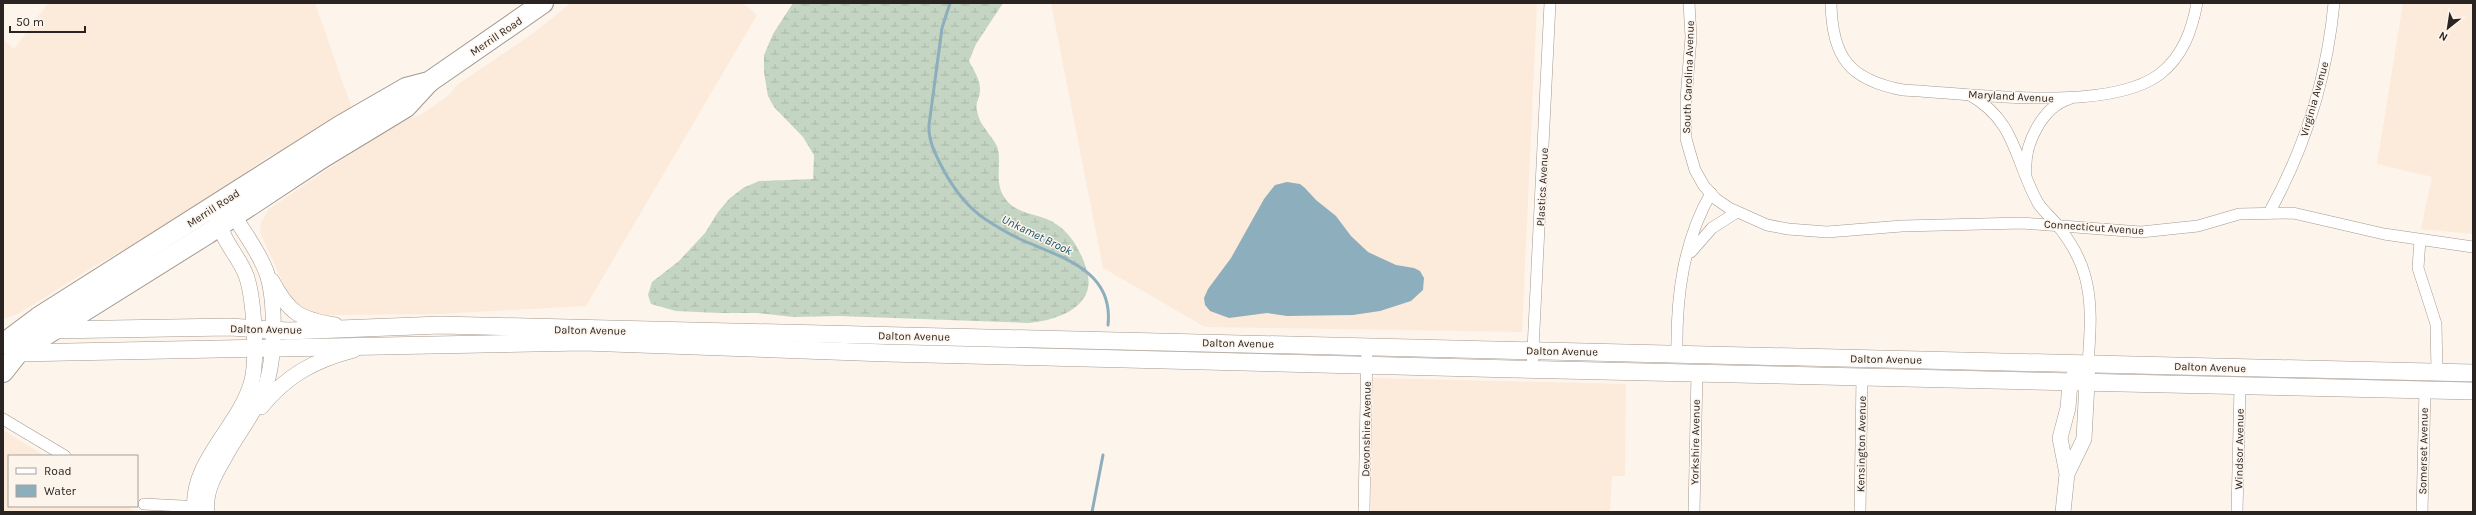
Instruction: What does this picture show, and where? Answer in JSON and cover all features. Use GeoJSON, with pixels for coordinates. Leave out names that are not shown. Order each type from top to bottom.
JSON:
{"type":"FeatureCollection","features":[{"type":"Feature","properties":{"kind":"highway","name":"Merrill Road"},"geometry":{"type":"LineString","coordinates":[[52,330],[390,96],[406,88],[429,82],[543,3]]}},
{"type":"Feature","properties":{"kind":"highway","name":"Merrill Road"},"geometry":{"type":"LineString","coordinates":[[3,372],[9,343],[224,212]]}},
{"type":"Feature","properties":{"kind":"highway","name":"Dalton Avenue"},"geometry":{"type":"LineString","coordinates":[[9,343],[52,330]]}},
{"type":"Feature","properties":{"kind":"main road"},"geometry":{"type":"LineString","coordinates":[[224,212],[260,260],[290,310],[314,321],[348,328]]}},
{"type":"Feature","properties":{"kind":"main road"},"geometry":{"type":"LineString","coordinates":[[201,509],[196,487],[199,477],[248,392],[254,373],[253,328],[247,279],[237,256],[225,237],[224,212]]}},
{"type":"Feature","properties":{"kind":"main road"},"geometry":{"type":"LineString","coordinates":[[201,509],[211,481],[265,386],[269,373],[272,329],[270,286],[260,260]]}},
{"type":"Feature","properties":{"kind":"main road","name":"Dalton Avenue"},"geometry":{"type":"LineString","coordinates":[[52,330],[253,328],[288,331],[441,325],[557,335]]}},
{"type":"Feature","properties":{"kind":"main road","name":"Dalton Avenue"},"geometry":{"type":"LineString","coordinates":[[9,343],[271,348],[374,345],[557,335],[586,335],[1367,346],[2473,373]]}},
{"type":"Feature","properties":{"kind":"main road","name":"Dalton Avenue"},"geometry":{"type":"LineString","coordinates":[[586,335],[1532,370],[1862,376],[2473,391]]}},
{"type":"Feature","properties":{"kind":"main road"},"geometry":{"type":"LineString","coordinates":[[236,439],[271,394],[292,375],[328,357],[374,345]]}},
{"type":"Feature","properties":{"kind":"main road"},"geometry":{"type":"LineString","coordinates":[[2063,512],[2067,474],[2060,438],[2068,408],[2070,382],[2077,370],[2088,364]]}},
{"type":"Feature","properties":{"kind":"main road"},"geometry":{"type":"LineString","coordinates":[[2067,474],[2084,439],[2088,364]]}},
{"type":"Feature","properties":{"kind":"street","name":"Plastics Avenue"},"geometry":{"type":"LineString","coordinates":[[1532,370],[1550,3]]}},
{"type":"Feature","properties":{"kind":"street","name":"South Carolina Avenue"},"geometry":{"type":"LineString","coordinates":[[1689,3],[1691,37],[1686,99],[1686,139],[1695,170],[1711,193]]}},
{"type":"Feature","properties":{"kind":"street","name":"Maryland Avenue"},"geometry":{"type":"LineString","coordinates":[[1831,3],[1831,30],[1840,54],[1850,67],[1880,86],[1903,90],[1968,94],[2075,97],[2120,92],[2145,83],[2161,73],[2175,58],[2188,39],[2198,3]]}},
{"type":"Feature","properties":{"kind":"street","name":"Virginia Avenue"},"geometry":{"type":"LineString","coordinates":[[2269,212],[2290,171],[2310,121],[2323,73],[2334,3]]}},
{"type":"Feature","properties":{"kind":"street"},"geometry":{"type":"LineString","coordinates":[[1968,94],[1992,109],[2005,126],[2039,204],[2072,243],[2085,276],[2090,310],[2088,364]]}},
{"type":"Feature","properties":{"kind":"street"},"geometry":{"type":"LineString","coordinates":[[2026,176],[2026,157],[2037,128],[2053,108],[2075,97]]}},
{"type":"Feature","properties":{"kind":"street","name":"Connecticut Avenue"},"geometry":{"type":"LineString","coordinates":[[1711,193],[1737,212],[1767,225],[1788,229],[1827,232],[1960,224],[2022,223],[2141,232],[2198,226],[2239,214],[2269,212],[2293,213],[2420,240],[2473,247]]}},
{"type":"Feature","properties":{"kind":"street"},"geometry":{"type":"LineString","coordinates":[[1677,354],[1676,319],[1684,262],[1702,208],[1711,193]]}},
{"type":"Feature","properties":{"kind":"street"},"geometry":{"type":"LineString","coordinates":[[1684,262],[1703,236],[1725,218],[1737,212]]}},
{"type":"Feature","properties":{"kind":"street"},"geometry":{"type":"LineString","coordinates":[[2420,240],[2418,268],[2436,324],[2437,372]]}},
{"type":"Feature","properties":{"kind":"street","name":"Devonshire Avenue"},"geometry":{"type":"LineString","coordinates":[[1364,512],[1367,346]]}},
{"type":"Feature","properties":{"kind":"street","name":"Yorkshire Avenue"},"geometry":{"type":"LineString","coordinates":[[1694,512],[1697,373]]}},
{"type":"Feature","properties":{"kind":"street","name":"Kensington Avenue"},"geometry":{"type":"LineString","coordinates":[[1860,512],[1862,376]]}},
{"type":"Feature","properties":{"kind":"street","name":"Windsor Avenue"},"geometry":{"type":"LineString","coordinates":[[2237,512],[2240,386]]}},
{"type":"Feature","properties":{"kind":"street","name":"Somerset Avenue"},"geometry":{"type":"LineString","coordinates":[[2422,512],[2425,390]]}},
{"type":"Feature","properties":{"kind":"street"},"geometry":{"type":"LineString","coordinates":[[3,420],[63,455]]}},
{"type":"Feature","properties":{"kind":"street"},"geometry":{"type":"LineString","coordinates":[[164,507],[182,504],[188,498],[199,477]]}},
{"type":"Feature","properties":{"kind":"street"},"geometry":{"type":"LineString","coordinates":[[140,502],[164,507],[201,509]]}},
{"type":"Feature","properties":{"kind":"street"},"geometry":{"type":"LineString","coordinates":[[140,502],[153,512]]}},
{"type":"Feature","properties":{"kind":"shaded area"},"geometry":{"type":"Polygon","coordinates":[[[48,3],[315,3],[352,109],[291,147],[269,156],[250,169],[240,181],[155,233],[98,264],[18,314],[3,319],[3,39],[14,49],[48,3]]]}},
{"type":"Feature","properties":{"kind":"shaded area"},"geometry":{"type":"Polygon","coordinates":[[[571,3],[743,3],[757,15],[586,306],[438,314],[329,315],[315,315],[298,308],[288,294],[260,232],[261,223],[269,209],[395,124],[422,114],[449,95],[457,85],[532,34],[571,3]]]}},
{"type":"Feature","properties":{"kind":"shaded area"},"geometry":{"type":"Polygon","coordinates":[[[1051,3],[1537,3],[1522,332],[1205,327],[1103,268],[1051,3]]]}},
{"type":"Feature","properties":{"kind":"shaded area"},"geometry":{"type":"Polygon","coordinates":[[[2403,3],[2473,3],[2473,234],[2421,229],[2432,177],[2377,164],[2403,3]]]}},
{"type":"Feature","properties":{"kind":"shaded area"},"geometry":{"type":"Polygon","coordinates":[[[1373,378],[1626,384],[1625,476],[1612,476],[1610,512],[1371,512],[1373,378]]]}},
{"type":"Feature","properties":{"kind":"shaded area"},"geometry":{"type":"Polygon","coordinates":[[[3,430],[43,455],[8,455],[8,507],[128,507],[136,512],[3,512],[3,430]]]}},
{"type":"Feature","properties":{"kind":"green space"},"geometry":{"type":"Polygon","coordinates":[[[793,3],[1003,3],[976,44],[969,61],[980,85],[977,112],[983,126],[998,149],[1000,186],[1006,199],[1018,209],[1056,224],[1069,236],[1079,251],[1087,270],[1089,282],[1086,294],[1076,307],[1053,318],[1029,323],[839,316],[793,317],[757,313],[676,311],[651,304],[648,295],[652,282],[679,261],[705,233],[718,212],[729,199],[743,188],[759,181],[813,179],[814,155],[803,137],[774,107],[768,96],[764,72],[764,55],[773,34],[793,3]]]}},
{"type":"Feature","properties":{"kind":"water"},"geometry":{"type":"Polygon","coordinates":[[[1287,182],[1300,184],[1305,188],[1316,200],[1336,216],[1351,236],[1368,252],[1396,265],[1414,268],[1420,271],[1424,278],[1423,290],[1411,301],[1380,311],[1353,315],[1287,316],[1267,313],[1229,318],[1210,311],[1205,305],[1204,298],[1208,289],[1231,258],[1264,199],[1275,185],[1287,182]]]}},
{"type":"Feature","properties":{"kind":"waterway","name":"Unkamet Brook"},"geometry":{"type":"LineString","coordinates":[[950,3],[942,28],[929,125],[931,143],[939,160],[948,178],[957,191],[978,214],[1012,235],[1068,260],[1094,279],[1103,291],[1108,306],[1108,325]]}},
{"type":"Feature","properties":{"kind":"waterway","name":"Unkamet Brook"},"geometry":{"type":"LineString","coordinates":[[1092,512],[1103,455]]}}]}
